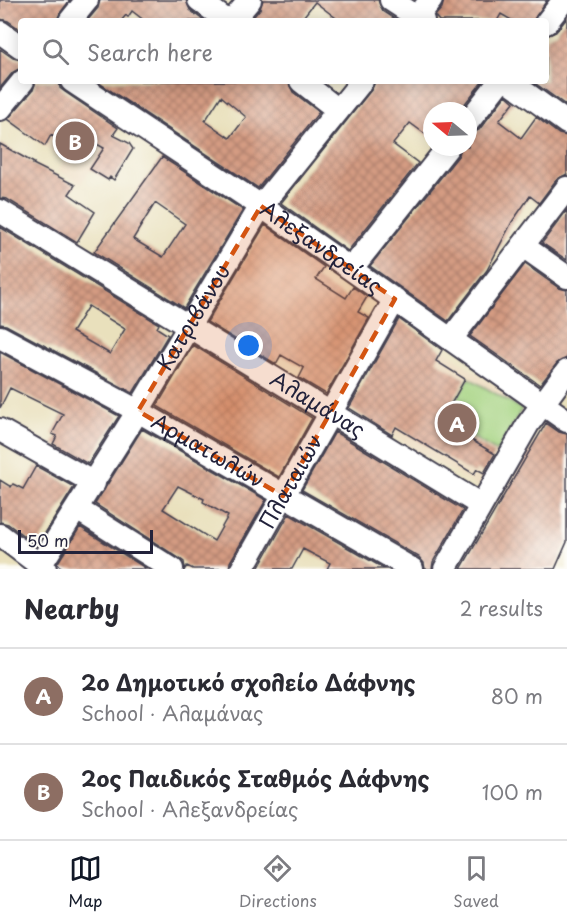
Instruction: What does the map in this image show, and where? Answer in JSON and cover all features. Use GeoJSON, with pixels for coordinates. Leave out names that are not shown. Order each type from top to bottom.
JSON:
{"type":"FeatureCollection","features":[{"type":"Feature","properties":{"kind":"street"},"geometry":{"type":"LineString","coordinates":[[72,18],[87,0]]}},
{"type":"Feature","properties":{"kind":"street"},"geometry":{"type":"LineString","coordinates":[[200,0],[223,18]]}},
{"type":"Feature","properties":{"kind":"street"},"geometry":{"type":"LineString","coordinates":[[235,18],[250,0]]}},
{"type":"Feature","properties":{"kind":"street"},"geometry":{"type":"LineString","coordinates":[[391,0],[421,15]]}},
{"type":"Feature","properties":{"kind":"street"},"geometry":{"type":"LineString","coordinates":[[549,19],[564,0]]}},
{"type":"Feature","properties":{"kind":"street"},"geometry":{"type":"LineString","coordinates":[[0,32],[18,45]]}},
{"type":"Feature","properties":{"kind":"street"},"geometry":{"type":"LineString","coordinates":[[0,109],[21,84]]}},
{"type":"Feature","properties":{"kind":"street","name":"Αλεξανδρείας"},"geometry":{"type":"LineString","coordinates":[[77,84],[352,268],[567,421]]}},
{"type":"Feature","properties":{"kind":"street"},"geometry":{"type":"LineString","coordinates":[[305,84],[338,110]]}},
{"type":"Feature","properties":{"kind":"street","name":"Κατριβάνου"},"geometry":{"type":"LineString","coordinates":[[41,568],[261,206],[360,84]]}},
{"type":"Feature","properties":{"kind":"street"},"geometry":{"type":"LineString","coordinates":[[477,110],[498,84]]}},
{"type":"Feature","properties":{"kind":"street"},"geometry":{"type":"LineString","coordinates":[[513,84],[567,123]]}},
{"type":"Feature","properties":{"kind":"street"},"geometry":{"type":"LineString","coordinates":[[352,268],[441,156]]}},
{"type":"Feature","properties":{"kind":"street"},"geometry":{"type":"LineString","coordinates":[[451,339],[567,188]]}},
{"type":"Feature","properties":{"kind":"street","name":"Αλαμάνας"},"geometry":{"type":"LineString","coordinates":[[0,211],[481,505]]}},
{"type":"Feature","properties":{"kind":"street"},"geometry":{"type":"LineString","coordinates":[[523,246],[567,277]]}},
{"type":"Feature","properties":{"kind":"street","name":"Πλαταιών"},"geometry":{"type":"LineString","coordinates":[[242,569],[395,299]]}},
{"type":"Feature","properties":{"kind":"street","name":"Αρματωλών"},"geometry":{"type":"LineString","coordinates":[[0,337],[138,411],[412,569]]}},
{"type":"Feature","properties":{"kind":"street"},"geometry":{"type":"LineString","coordinates":[[445,569],[542,403],[567,371]]}},
{"type":"Feature","properties":{"kind":"street"},"geometry":{"type":"LineString","coordinates":[[0,430],[94,483]]}},
{"type":"Feature","properties":{"kind":"street"},"geometry":{"type":"LineString","coordinates":[[77,509],[172,569]]}},
{"type":"Feature","properties":{"kind":"street"},"geometry":{"type":"LineString","coordinates":[[0,535],[41,568]]}},
{"type":"Feature","properties":{"kind":"highlighted area"},"geometry":{"type":"Polygon","coordinates":[[[261,206],[395,299],[283,496],[138,411],[261,206]]]}},
{"type":"Feature","properties":{"kind":"shaded area"},"geometry":{"type":"Polygon","coordinates":[[[74,95],[103,117],[105,114],[120,125],[81,184],[58,171],[64,161],[40,143],[74,95]]]}},
{"type":"Feature","properties":{"kind":"shaded area"},"geometry":{"type":"Polygon","coordinates":[[[443,349],[525,408],[479,488],[392,435],[443,349]]]}},
{"type":"Feature","properties":{"kind":"green space"},"geometry":{"type":"Polygon","coordinates":[[[469,378],[522,409],[497,452],[444,420],[469,378]]]}},
{"type":"Feature","properties":{"kind":"building"},"geometry":{"type":"Polygon","coordinates":[[[0,0],[70,0],[58,18],[18,18],[18,28],[0,19],[0,0]]]}},
{"type":"Feature","properties":{"kind":"building"},"geometry":{"type":"Polygon","coordinates":[[[100,0],[186,0],[190,10],[200,18],[141,18],[132,11],[128,17],[126,15],[124,18],[90,18],[98,8],[100,0]]]}},
{"type":"Feature","properties":{"kind":"building"},"geometry":{"type":"Polygon","coordinates":[[[263,0],[378,0],[383,11],[394,18],[336,18],[315,2],[302,18],[252,18],[260,9],[263,0]]]}},
{"type":"Feature","properties":{"kind":"building"},"geometry":{"type":"Polygon","coordinates":[[[444,0],[547,0],[535,18],[508,18],[501,14],[499,18],[437,18],[435,16],[442,8],[444,0]]]}},
{"type":"Feature","properties":{"kind":"building"},"geometry":{"type":"Polygon","coordinates":[[[567,18],[567,106],[536,84],[549,84],[549,35],[556,32],[567,18]]]}},
{"type":"Feature","properties":{"kind":"building"},"geometry":{"type":"Polygon","coordinates":[[[0,49],[18,59],[18,70],[13,72],[0,88],[0,49]]]}},
{"type":"Feature","properties":{"kind":"building"},"geometry":{"type":"Polygon","coordinates":[[[35,84],[59,84],[60,88],[65,92],[118,128],[113,135],[129,143],[133,149],[114,180],[110,177],[108,180],[90,169],[104,148],[81,135],[69,138],[65,143],[51,135],[45,146],[8,119],[33,90],[35,84]]]}},
{"type":"Feature","properties":{"kind":"building"},"geometry":{"type":"Polygon","coordinates":[[[101,84],[289,84],[293,92],[319,112],[258,188],[101,84]],[[221,96],[205,121],[230,138],[246,117],[221,96]]]}},
{"type":"Feature","properties":{"kind":"building"},"geometry":{"type":"Polygon","coordinates":[[[374,84],[481,84],[466,102],[423,102],[423,132],[410,123],[393,144],[418,163],[348,251],[281,203],[374,84]]]}},
{"type":"Feature","properties":{"kind":"building"},"geometry":{"type":"Polygon","coordinates":[[[506,95],[514,102],[499,121],[521,138],[536,117],[559,134],[567,136],[567,174],[556,180],[539,203],[530,196],[512,222],[487,270],[448,321],[370,266],[458,156],[477,156],[477,131],[506,95]]]}},
{"type":"Feature","properties":{"kind":"building"},"geometry":{"type":"Polygon","coordinates":[[[0,144],[75,185],[69,194],[95,212],[77,242],[7,199],[0,198],[0,144]]]}},
{"type":"Feature","properties":{"kind":"building"},"geometry":{"type":"Polygon","coordinates":[[[162,157],[243,210],[184,308],[94,252],[162,157]],[[155,203],[133,239],[163,257],[185,224],[155,203]]]}},
{"type":"Feature","properties":{"kind":"building"},"geometry":{"type":"Polygon","coordinates":[[[567,210],[567,260],[542,243],[567,210]]]}},
{"type":"Feature","properties":{"kind":"building"},"geometry":{"type":"Polygon","coordinates":[[[265,225],[324,267],[316,279],[346,298],[353,287],[367,297],[358,312],[369,318],[326,394],[299,378],[304,368],[281,355],[276,364],[207,322],[265,225]]]}},
{"type":"Feature","properties":{"kind":"building"},"geometry":{"type":"Polygon","coordinates":[[[0,227],[159,324],[157,328],[168,335],[133,393],[6,325],[0,324],[0,227]],[[88,306],[72,332],[110,354],[125,329],[88,306]]]}},
{"type":"Feature","properties":{"kind":"building"},"geometry":{"type":"Polygon","coordinates":[[[525,264],[559,288],[567,290],[567,358],[557,363],[540,385],[470,336],[525,264]]]}},
{"type":"Feature","properties":{"kind":"building"},"geometry":{"type":"Polygon","coordinates":[[[399,319],[442,350],[436,361],[465,379],[441,422],[495,454],[484,473],[477,469],[474,474],[396,427],[392,435],[349,408],[399,319]]]}},
{"type":"Feature","properties":{"kind":"building"},"geometry":{"type":"Polygon","coordinates":[[[193,345],[312,418],[279,477],[157,406],[193,345]]]}},
{"type":"Feature","properties":{"kind":"building"},"geometry":{"type":"Polygon","coordinates":[[[0,352],[119,416],[88,464],[53,444],[57,436],[52,434],[63,414],[10,388],[0,408],[0,352]]]}},
{"type":"Feature","properties":{"kind":"building"},"geometry":{"type":"Polygon","coordinates":[[[546,423],[559,432],[567,434],[567,542],[555,569],[461,569],[546,423]]]}},
{"type":"Feature","properties":{"kind":"building"},"geometry":{"type":"Polygon","coordinates":[[[142,429],[266,500],[230,562],[229,569],[193,569],[187,566],[185,569],[184,562],[179,558],[95,504],[142,429]],[[178,486],[163,509],[214,541],[228,516],[203,502],[204,499],[178,486]]]}},
{"type":"Feature","properties":{"kind":"building"},"geometry":{"type":"Polygon","coordinates":[[[335,432],[463,510],[433,562],[432,569],[425,569],[419,557],[302,490],[335,432]]]}},
{"type":"Feature","properties":{"kind":"building"},"geometry":{"type":"Polygon","coordinates":[[[36,466],[74,487],[37,546],[8,524],[0,522],[0,480],[11,487],[13,484],[23,489],[36,466]]]}},
{"type":"Feature","properties":{"kind":"building"},"geometry":{"type":"Polygon","coordinates":[[[289,514],[385,569],[327,569],[330,563],[303,549],[292,569],[258,569],[289,514]]]}},
{"type":"Feature","properties":{"kind":"building"},"geometry":{"type":"Polygon","coordinates":[[[80,527],[147,569],[64,569],[57,564],[80,527]]]}},
{"type":"Feature","properties":{"kind":"place","name":"2ος Παιδικός Σταθμός Δάφνης"},"geometry":{"type":"Point","coordinates":[75,141]}},
{"type":"Feature","properties":{"kind":"place","name":"2ο Δημοτικό σχολείο Δάφνης"},"geometry":{"type":"Point","coordinates":[457,423]}}]}
